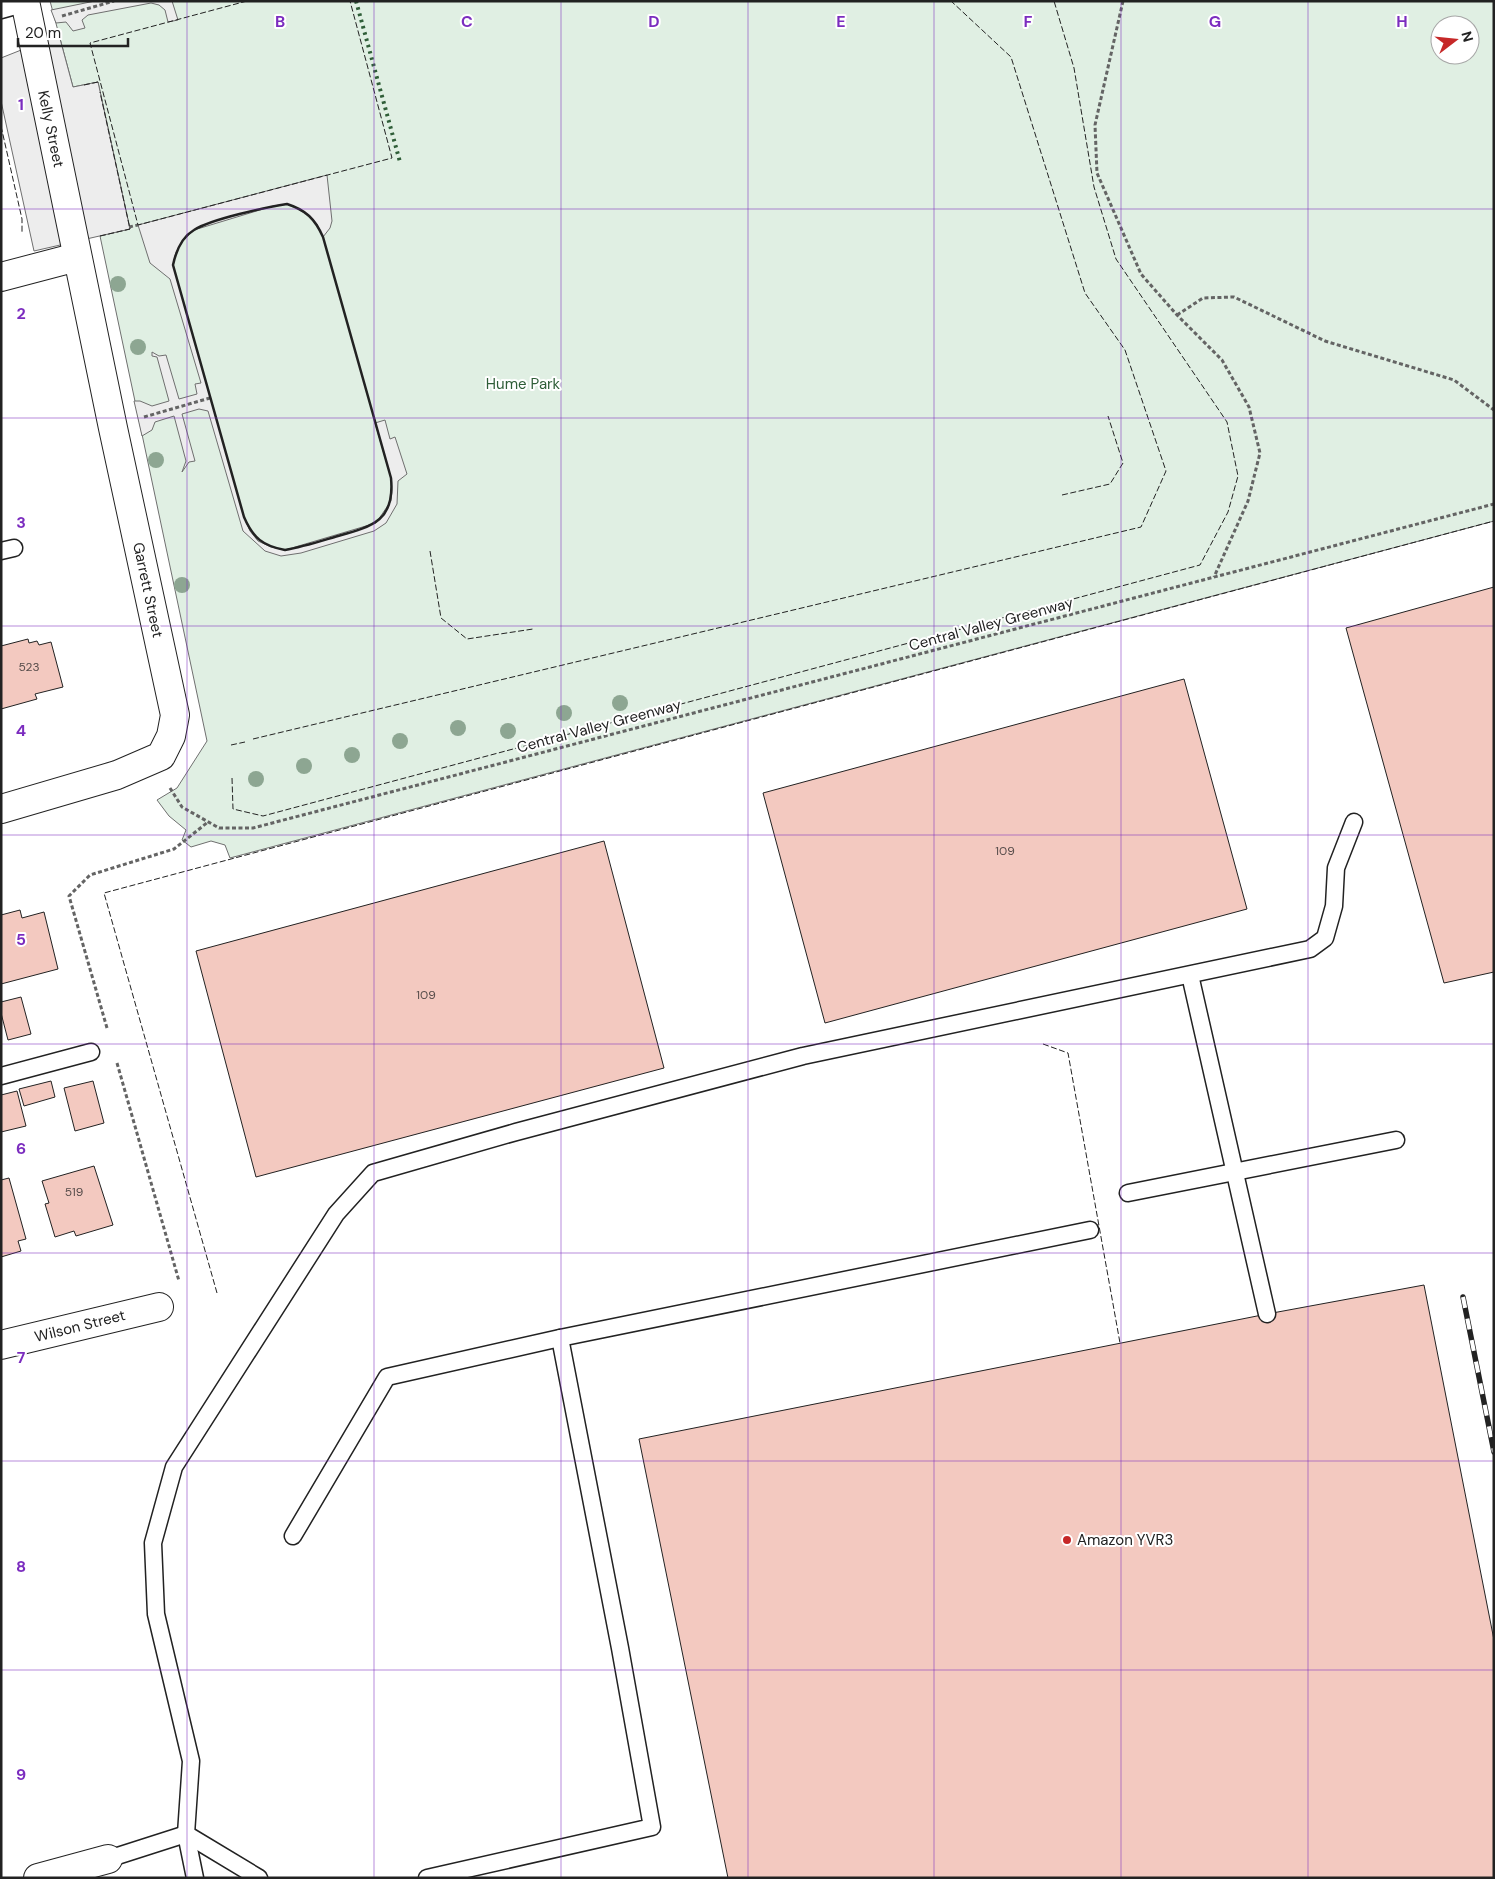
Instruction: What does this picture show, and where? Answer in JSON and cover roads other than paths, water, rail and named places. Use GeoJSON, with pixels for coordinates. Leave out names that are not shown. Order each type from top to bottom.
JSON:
{"type":"FeatureCollection","features":[{"type":"Feature","properties":{"kind":"street","name":"Kelly Street"},"geometry":{"type":"LineString","coordinates":[[17,4],[77,257]]}},
{"type":"Feature","properties":{"kind":"street"},"geometry":{"type":"LineString","coordinates":[[1,277],[77,257]]}},
{"type":"Feature","properties":{"kind":"street","name":"Garrett Street"},"geometry":{"type":"LineString","coordinates":[[1,809],[117,775],[162,756],[171,736],[175,714],[77,257]]}},
{"type":"Feature","properties":{"kind":"street","name":"Wilson Street"},"geometry":{"type":"LineString","coordinates":[[1,1346],[159,1307]]}},
{"type":"Feature","properties":{"kind":"street"},"geometry":{"type":"LineString","coordinates":[[38,1878],[108,1859]]}},
{"type":"Feature","properties":{"kind":"lane"},"geometry":{"type":"LineString","coordinates":[[195,1878],[186,1834],[191,1761],[156,1614],[153,1543],[174,1467],[336,1214],[373,1173],[516,1132],[803,1056],[1310,949],[1325,938],[1334,906],[1336,868],[1354,822]]}},
{"type":"Feature","properties":{"kind":"lane"},"geometry":{"type":"LineString","coordinates":[[1190,975],[1267,1314]]}},
{"type":"Feature","properties":{"kind":"lane"},"geometry":{"type":"LineString","coordinates":[[1,1076],[91,1052]]}},
{"type":"Feature","properties":{"kind":"lane"},"geometry":{"type":"LineString","coordinates":[[1128,1193],[1396,1140]]}},
{"type":"Feature","properties":{"kind":"lane"},"geometry":{"type":"LineString","coordinates":[[294,1536],[387,1378],[560,1338],[1090,1230]]}},
{"type":"Feature","properties":{"kind":"lane"},"geometry":{"type":"LineString","coordinates":[[427,1878],[652,1827],[620,1648],[560,1338]]}},
{"type":"Feature","properties":{"kind":"lane"},"geometry":{"type":"LineString","coordinates":[[108,1859],[186,1834],[259,1878]]}},
{"type":"Feature","properties":{"kind":"railway"},"geometry":{"type":"LineString","coordinates":[[1463,1297],[1494,1452]]}},
{"type":"Feature","properties":{"kind":"place","name":"Amazon YVR3"},"geometry":{"type":"Point","coordinates":[1067,1540]}},
{"type":"Feature","properties":{"kind":"park label","name":"Hume Park"},"geometry":{"type":"Point","coordinates":[523,384]}}]}
